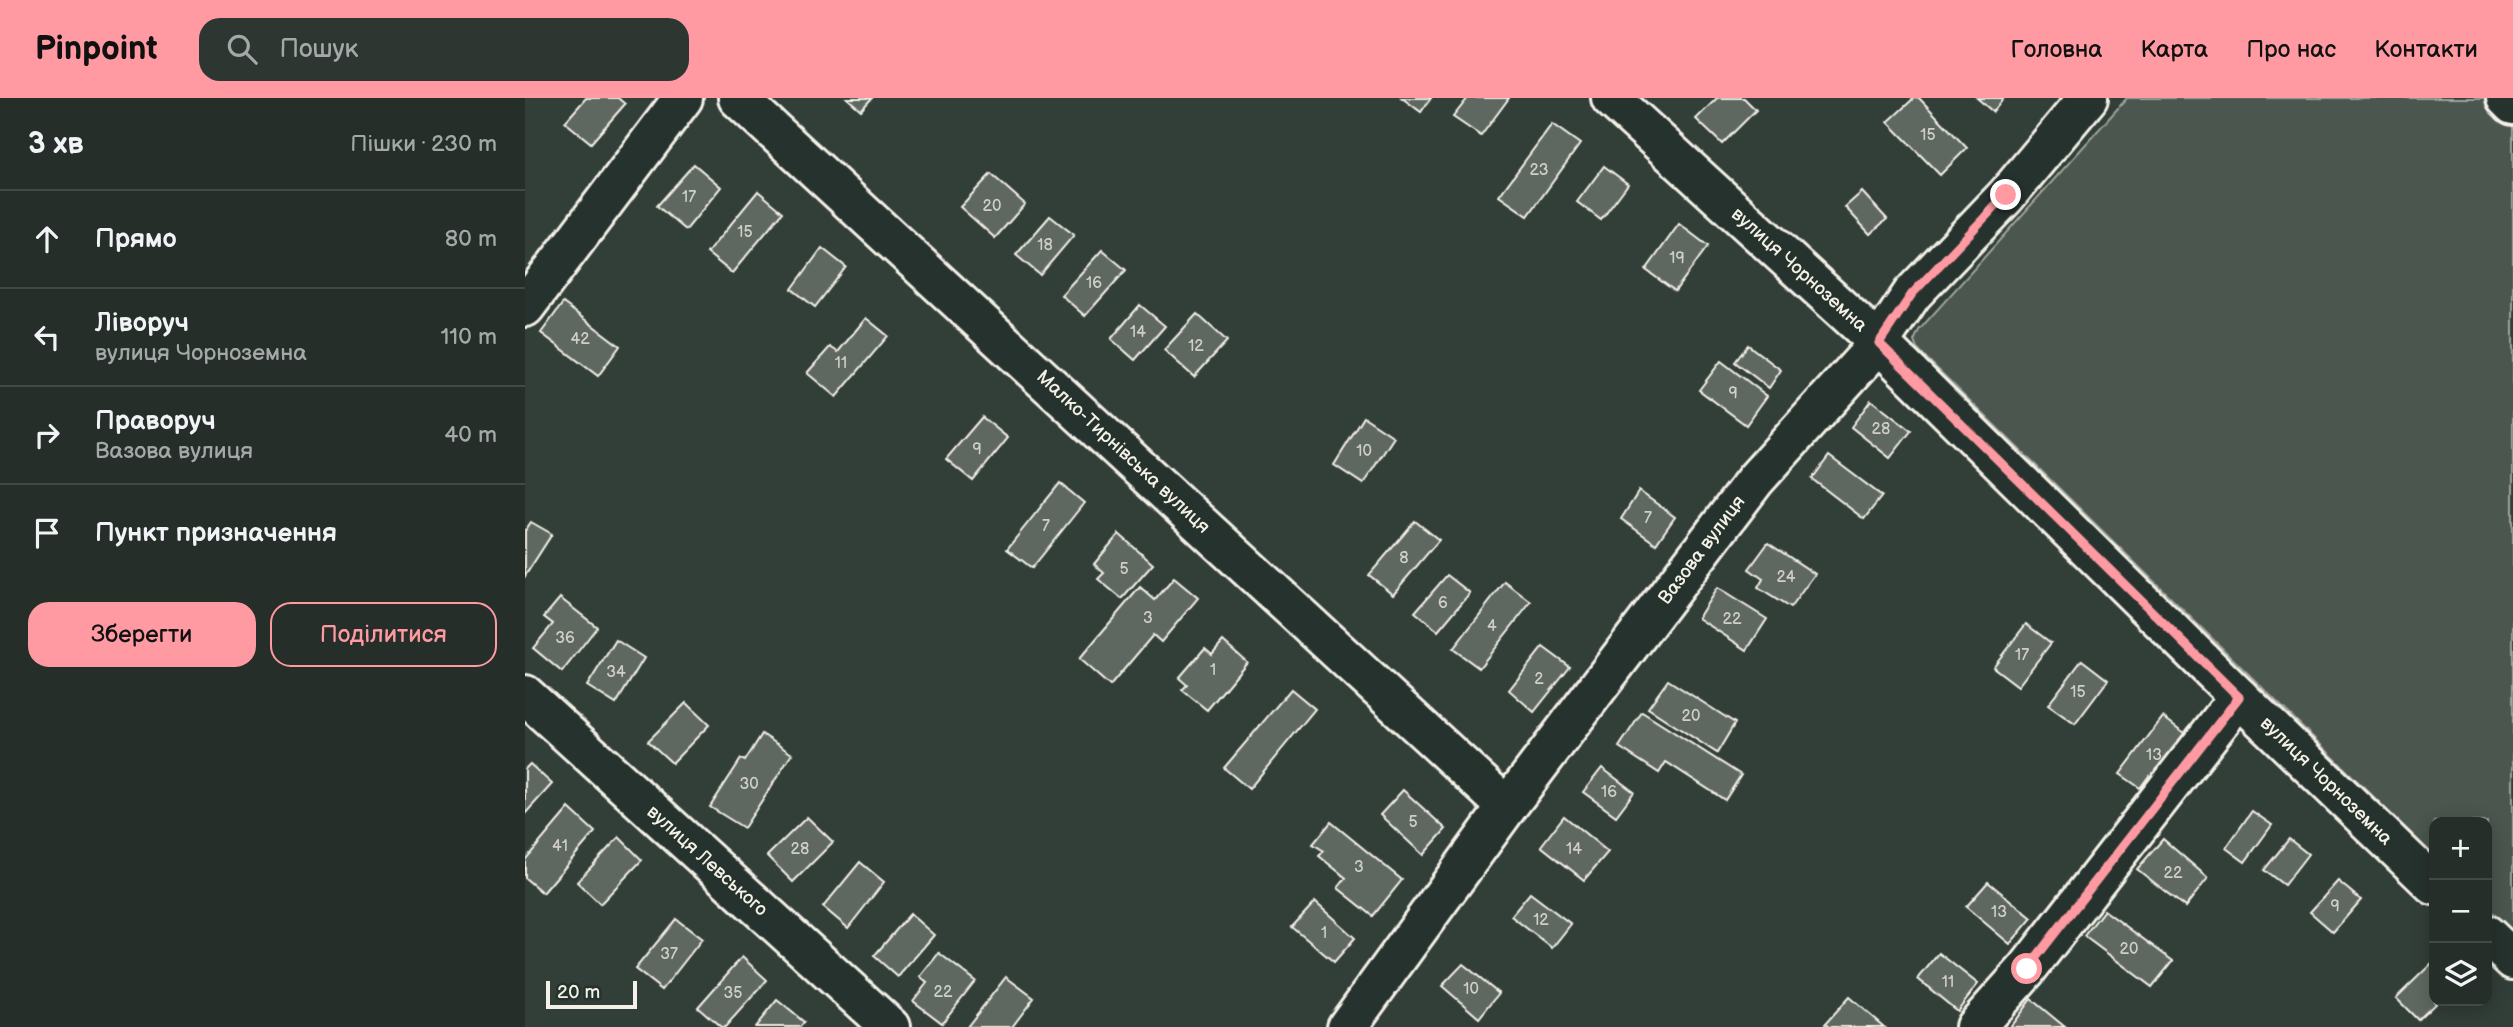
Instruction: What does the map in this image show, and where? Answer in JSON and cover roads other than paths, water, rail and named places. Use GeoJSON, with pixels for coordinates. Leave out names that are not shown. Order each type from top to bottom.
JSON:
{"type":"FeatureCollection","features":[{"type":"Feature","properties":{"kind":"street"},"geometry":{"type":"LineString","coordinates":[[525,307],[683,98]]}},
{"type":"Feature","properties":{"kind":"street","name":"Малко-Тирнівська вулиця"},"geometry":{"type":"LineString","coordinates":[[738,98],[1507,807]]}},
{"type":"Feature","properties":{"kind":"street","name":"вулиця Чорноземна"},"geometry":{"type":"LineString","coordinates":[[1611,98],[1879,343],[2429,880]]}},
{"type":"Feature","properties":{"kind":"street","name":"Вазова вулиця"},"geometry":{"type":"LineString","coordinates":[[1347,1027],[1507,807],[1755,480],[1879,343],[1912,294],[2006,195],[2088,98]]}},
{"type":"Feature","properties":{"kind":"street"},"geometry":{"type":"LineString","coordinates":[[2506,98],[2513,105]]}},
{"type":"Feature","properties":{"kind":"street","name":"вулиця Левського"},"geometry":{"type":"LineString","coordinates":[[525,695],[890,1027]]}},
{"type":"Feature","properties":{"kind":"street"},"geometry":{"type":"LineString","coordinates":[[1975,1027],[2027,969],[2239,697]]}},
{"type":"Feature","properties":{"kind":"street"},"geometry":{"type":"LineString","coordinates":[[2492,940],[2513,960]]}}]}
